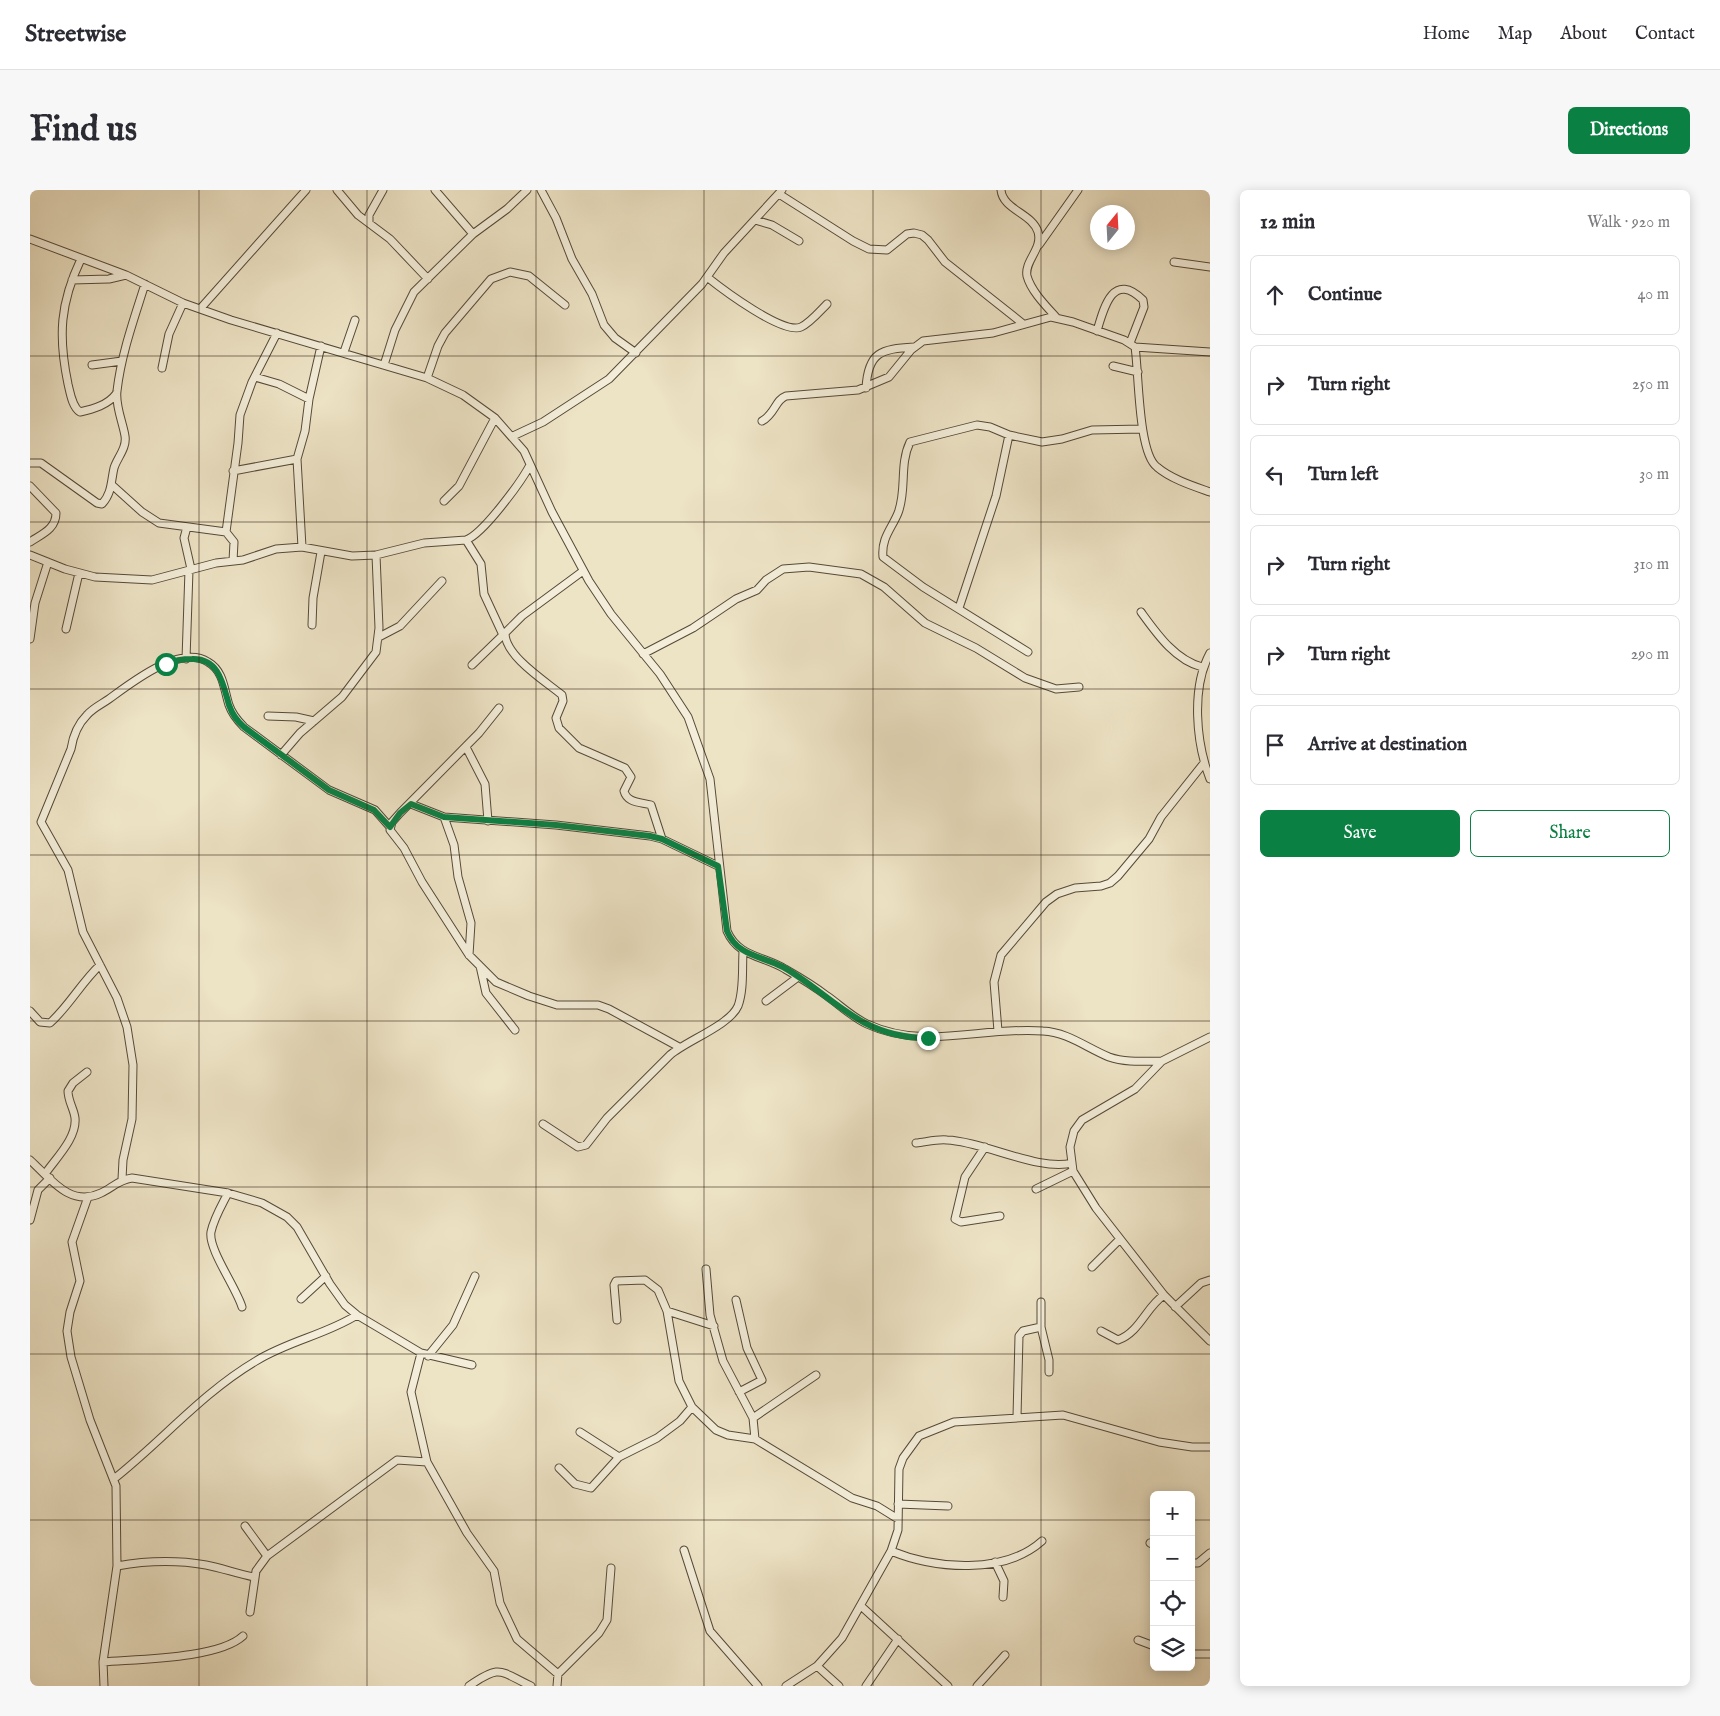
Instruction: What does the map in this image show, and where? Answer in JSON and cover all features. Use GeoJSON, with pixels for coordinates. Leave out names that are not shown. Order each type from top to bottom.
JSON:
{"type":"FeatureCollection","features":[{"type":"Feature","properties":{"kind":"street"},"geometry":{"type":"LineString","coordinates":[[200,309],[306,190]]}},
{"type":"Feature","properties":{"kind":"street"},"geometry":{"type":"LineString","coordinates":[[337,190],[358,215],[390,239],[428,279]]}},
{"type":"Feature","properties":{"kind":"street"},"geometry":{"type":"LineString","coordinates":[[369,223],[369,216],[383,190]]}},
{"type":"Feature","properties":{"kind":"street"},"geometry":{"type":"LineString","coordinates":[[435,190],[473,234]]}},
{"type":"Feature","properties":{"kind":"street"},"geometry":{"type":"LineString","coordinates":[[384,366],[407,304],[428,279],[473,234],[507,209],[527,190]]}},
{"type":"Feature","properties":{"kind":"street"},"geometry":{"type":"LineString","coordinates":[[541,190],[556,218],[572,259],[592,294],[604,325],[615,338],[636,353]]}},
{"type":"Feature","properties":{"kind":"street"},"geometry":{"type":"LineString","coordinates":[[1001,190],[1003,199],[1024,216],[1038,231],[1038,245]]}},
{"type":"Feature","properties":{"kind":"street"},"geometry":{"type":"LineString","coordinates":[[1056,317],[1037,293],[1027,276],[1027,271],[1038,245],[1078,190]]}},
{"type":"Feature","properties":{"kind":"street"},"geometry":{"type":"LineString","coordinates":[[513,436],[543,422],[578,401],[609,379],[707,277],[724,253],[780,192],[853,241],[869,249],[887,250],[906,234],[914,233],[922,236],[928,240],[945,262],[1022,323]]}},
{"type":"Feature","properties":{"kind":"street"},"geometry":{"type":"LineString","coordinates":[[755,220],[766,223],[799,241]]}},
{"type":"Feature","properties":{"kind":"street"},"geometry":{"type":"LineString","coordinates":[[30,239],[126,275],[183,303],[200,309],[427,378],[463,395],[495,418],[513,436],[530,465],[583,571],[611,614],[678,700],[688,717],[710,780],[718,866],[727,931],[730,939],[743,952],[782,967],[860,1020],[897,1035],[928,1038],[998,1030],[1044,1031],[1079,1041],[1110,1057],[1127,1060],[1162,1061]]}},
{"type":"Feature","properties":{"kind":"street"},"geometry":{"type":"LineString","coordinates":[[81,259],[72,280],[61,328],[63,356],[74,406],[80,412],[88,410],[112,399],[116,394]]}},
{"type":"Feature","properties":{"kind":"street"},"geometry":{"type":"LineString","coordinates":[[1174,262],[1210,267]]}},
{"type":"Feature","properties":{"kind":"street"},"geometry":{"type":"LineString","coordinates":[[427,378],[438,346],[446,333],[491,279],[510,272],[529,276],[565,305]]}},
{"type":"Feature","properties":{"kind":"street"},"geometry":{"type":"LineString","coordinates":[[72,280],[109,279],[126,275]]}},
{"type":"Feature","properties":{"kind":"street"},"geometry":{"type":"LineString","coordinates":[[707,277],[747,305],[783,326],[794,329],[802,327],[827,304]]}},
{"type":"Feature","properties":{"kind":"street"},"geometry":{"type":"LineString","coordinates":[[30,463],[41,463],[97,504],[102,504],[105,500],[112,485],[114,470],[125,438],[116,394],[122,361],[144,284]]}},
{"type":"Feature","properties":{"kind":"street"},"geometry":{"type":"LineString","coordinates":[[1097,331],[1111,295],[1118,290],[1130,291],[1143,300],[1144,307],[1133,345],[1138,372],[1142,429],[1150,460],[1156,467],[1210,492]]}},
{"type":"Feature","properties":{"kind":"street"},"geometry":{"type":"LineString","coordinates":[[162,368],[169,334],[183,303]]}},
{"type":"Feature","properties":{"kind":"street"},"geometry":{"type":"LineString","coordinates":[[762,421],[770,416],[779,400],[786,396],[851,392],[889,378],[914,347],[923,341],[993,333],[1022,323],[1056,317],[1133,345],[1210,352]]}},
{"type":"Feature","properties":{"kind":"street"},"geometry":{"type":"LineString","coordinates":[[344,352],[355,320]]}},
{"type":"Feature","properties":{"kind":"street"},"geometry":{"type":"LineString","coordinates":[[226,532],[240,415],[254,377],[277,333]]}},
{"type":"Feature","properties":{"kind":"street"},"geometry":{"type":"LineString","coordinates":[[302,547],[297,459],[305,432],[309,399],[321,346]]}},
{"type":"Feature","properties":{"kind":"street"},"geometry":{"type":"LineString","coordinates":[[866,388],[868,367],[879,354],[889,348],[914,347]]}},
{"type":"Feature","properties":{"kind":"street"},"geometry":{"type":"LineString","coordinates":[[92,365],[122,361]]}},
{"type":"Feature","properties":{"kind":"street"},"geometry":{"type":"LineString","coordinates":[[1113,366],[1138,372]]}},
{"type":"Feature","properties":{"kind":"street"},"geometry":{"type":"LineString","coordinates":[[254,377],[279,384],[309,399]]}},
{"type":"Feature","properties":{"kind":"street"},"geometry":{"type":"LineString","coordinates":[[444,501],[459,486],[495,418]]}},
{"type":"Feature","properties":{"kind":"street"},"geometry":{"type":"LineString","coordinates":[[1028,652],[924,587],[883,557],[883,544],[898,514],[901,502],[906,450],[910,442],[970,426],[990,427],[1009,435],[1050,442],[1092,430],[1142,429]]}},
{"type":"Feature","properties":{"kind":"street"},"geometry":{"type":"LineString","coordinates":[[959,608],[996,496],[1009,435]]}},
{"type":"Feature","properties":{"kind":"street"},"geometry":{"type":"LineString","coordinates":[[234,471],[297,459]]}},
{"type":"Feature","properties":{"kind":"street"},"geometry":{"type":"LineString","coordinates":[[30,554],[79,573],[95,577],[132,581],[152,580],[190,570],[242,560],[268,551],[302,547],[321,552],[352,556],[376,555],[424,543],[466,540],[472,538],[516,488],[530,465]]}},
{"type":"Feature","properties":{"kind":"street"},"geometry":{"type":"LineString","coordinates":[[112,485],[150,518],[169,525],[226,532],[234,542],[232,561]]}},
{"type":"Feature","properties":{"kind":"street"},"geometry":{"type":"LineString","coordinates":[[30,486],[56,514],[56,521],[52,528],[30,542]]}},
{"type":"Feature","properties":{"kind":"street"},"geometry":{"type":"LineString","coordinates":[[186,659],[190,570],[184,538],[187,527]]}},
{"type":"Feature","properties":{"kind":"street"},"geometry":{"type":"LineString","coordinates":[[466,540],[481,564],[484,594],[512,653],[562,695],[563,700],[556,718],[559,728],[579,748],[625,768],[629,772],[631,777],[624,791],[625,796],[631,800],[651,805],[662,839]]}},
{"type":"Feature","properties":{"kind":"street"},"geometry":{"type":"LineString","coordinates":[[312,626],[313,598],[321,552]]}},
{"type":"Feature","properties":{"kind":"street"},"geometry":{"type":"LineString","coordinates":[[281,755],[314,721],[342,697],[376,652],[379,637],[376,555]]}},
{"type":"Feature","properties":{"kind":"street"},"geometry":{"type":"LineString","coordinates":[[30,639],[35,603],[48,562]]}},
{"type":"Feature","properties":{"kind":"street"},"geometry":{"type":"LineString","coordinates":[[642,654],[693,628],[736,599],[756,590],[766,580],[783,569],[809,567],[861,574],[884,587],[925,622],[976,648],[1025,678],[1056,689],[1079,686]]}},
{"type":"Feature","properties":{"kind":"street"},"geometry":{"type":"LineString","coordinates":[[472,665],[522,616],[583,571]]}},
{"type":"Feature","properties":{"kind":"street"},"geometry":{"type":"LineString","coordinates":[[66,629],[79,573]]}},
{"type":"Feature","properties":{"kind":"street"},"geometry":{"type":"LineString","coordinates":[[379,637],[400,626],[442,581]]}},
{"type":"Feature","properties":{"kind":"street"},"geometry":{"type":"LineString","coordinates":[[1141,612],[1162,640],[1174,651],[1193,664],[1202,667]]}},
{"type":"Feature","properties":{"kind":"street"},"geometry":{"type":"LineString","coordinates":[[1210,653],[1202,667],[1198,725],[1204,763],[1210,780]]}},
{"type":"Feature","properties":{"kind":"street"},"geometry":{"type":"LineString","coordinates":[[122,1179],[132,1119],[133,1065],[126,1027],[119,1004],[83,932],[68,870],[43,829],[41,822],[62,772],[73,738],[88,714],[135,680],[175,659],[199,658],[208,662],[219,673],[235,718],[329,790],[374,810],[390,827],[469,955],[501,986],[557,1005],[598,1005],[609,1008],[679,1047]]}},
{"type":"Feature","properties":{"kind":"street"},"geometry":{"type":"LineString","coordinates":[[390,827],[400,813],[466,747],[499,708]]}},
{"type":"Feature","properties":{"kind":"street"},"geometry":{"type":"LineString","coordinates":[[268,716],[314,721]]}},
{"type":"Feature","properties":{"kind":"street"},"geometry":{"type":"LineString","coordinates":[[466,747],[485,784],[488,821]]}},
{"type":"Feature","properties":{"kind":"street"},"geometry":{"type":"LineString","coordinates":[[998,1030],[994,982],[1001,955],[1046,902],[1057,894],[1075,888],[1102,886],[1110,883],[1118,876],[1148,839],[1160,817],[1204,763]]}},
{"type":"Feature","properties":{"kind":"street"},"geometry":{"type":"LineString","coordinates":[[411,804],[444,817],[630,832],[662,839],[718,866]]}},
{"type":"Feature","properties":{"kind":"street"},"geometry":{"type":"LineString","coordinates":[[444,817],[454,844],[458,877],[471,923],[469,955]]}},
{"type":"Feature","properties":{"kind":"street"},"geometry":{"type":"LineString","coordinates":[[543,1124],[578,1147],[582,1147],[607,1118],[679,1047],[732,1015],[740,999],[743,952]]}},
{"type":"Feature","properties":{"kind":"street"},"geometry":{"type":"LineString","coordinates":[[30,1011],[40,1022],[50,1023],[59,1015],[74,993],[100,965]]}},
{"type":"Feature","properties":{"kind":"street"},"geometry":{"type":"LineString","coordinates":[[480,966],[486,994],[515,1030]]}},
{"type":"Feature","properties":{"kind":"street"},"geometry":{"type":"LineString","coordinates":[[766,1001],[798,977]]}},
{"type":"Feature","properties":{"kind":"street"},"geometry":{"type":"LineString","coordinates":[[1210,1037],[1162,1061],[1135,1089],[1082,1120],[1074,1131],[1070,1147],[1073,1171],[1096,1208],[1164,1295],[1210,1340]]}},
{"type":"Feature","properties":{"kind":"street"},"geometry":{"type":"LineString","coordinates":[[30,1220],[38,1190],[72,1136],[75,1126],[75,1117],[68,1091],[87,1072]]}},
{"type":"Feature","properties":{"kind":"street"},"geometry":{"type":"LineString","coordinates":[[916,1143],[946,1139],[1050,1163],[1072,1163]]}},
{"type":"Feature","properties":{"kind":"street"},"geometry":{"type":"LineString","coordinates":[[985,1147],[965,1177],[955,1219],[961,1222],[1000,1216]]}},
{"type":"Feature","properties":{"kind":"street"},"geometry":{"type":"LineString","coordinates":[[30,1160],[71,1196],[88,1197],[102,1193],[122,1179],[145,1179],[228,1193],[262,1203],[287,1217],[303,1234],[326,1276],[346,1305],[357,1315],[424,1355],[472,1365]]}},
{"type":"Feature","properties":{"kind":"street"},"geometry":{"type":"LineString","coordinates":[[1036,1189],[1073,1171]]}},
{"type":"Feature","properties":{"kind":"street"},"geometry":{"type":"LineString","coordinates":[[228,1193],[216,1218],[211,1238],[214,1252],[235,1287],[242,1307]]}},
{"type":"Feature","properties":{"kind":"street"},"geometry":{"type":"LineString","coordinates":[[88,1197],[72,1242],[80,1281],[70,1312],[68,1346],[98,1442],[115,1478],[117,1500],[116,1566],[103,1662],[104,1686]]}},
{"type":"Feature","properties":{"kind":"street"},"geometry":{"type":"LineString","coordinates":[[1092,1267],[1120,1239]]}},
{"type":"Feature","properties":{"kind":"street"},"geometry":{"type":"LineString","coordinates":[[706,1269],[710,1315],[722,1362],[753,1418],[755,1439]]}},
{"type":"Feature","properties":{"kind":"street"},"geometry":{"type":"LineString","coordinates":[[300,1299],[326,1276]]}},
{"type":"Feature","properties":{"kind":"street"},"geometry":{"type":"LineString","coordinates":[[475,1276],[454,1325],[424,1355],[411,1392],[427,1462],[467,1533],[494,1571],[500,1603],[516,1639],[558,1674]]}},
{"type":"Feature","properties":{"kind":"street"},"geometry":{"type":"LineString","coordinates":[[617,1320],[614,1285],[616,1281],[637,1279],[651,1282],[658,1290],[667,1312],[679,1381],[692,1407],[716,1430],[755,1439],[852,1498],[877,1506],[898,1519]]}},
{"type":"Feature","properties":{"kind":"street"},"geometry":{"type":"LineString","coordinates":[[1175,1307],[1201,1283],[1210,1280]]}},
{"type":"Feature","properties":{"kind":"street"},"geometry":{"type":"LineString","coordinates":[[1101,1331],[1118,1340],[1124,1338],[1136,1328],[1158,1299],[1164,1295]]}},
{"type":"Feature","properties":{"kind":"street"},"geometry":{"type":"LineString","coordinates":[[736,1300],[747,1348],[762,1380],[739,1392]]}},
{"type":"Feature","properties":{"kind":"street"},"geometry":{"type":"LineString","coordinates":[[1041,1302],[1041,1327],[1049,1360],[1049,1372]]}},
{"type":"Feature","properties":{"kind":"street"},"geometry":{"type":"LineString","coordinates":[[667,1312],[714,1326]]}},
{"type":"Feature","properties":{"kind":"street"},"geometry":{"type":"LineString","coordinates":[[115,1478],[159,1442],[190,1409],[244,1368],[278,1349],[321,1334],[357,1315]]}},
{"type":"Feature","properties":{"kind":"street"},"geometry":{"type":"LineString","coordinates":[[1017,1417],[1019,1336],[1023,1331],[1041,1327]]}},
{"type":"Feature","properties":{"kind":"street"},"geometry":{"type":"LineString","coordinates":[[753,1418],[816,1375]]}},
{"type":"Feature","properties":{"kind":"street"},"geometry":{"type":"LineString","coordinates":[[559,1468],[575,1484],[590,1488],[619,1457],[657,1438],[680,1421],[692,1407]]}},
{"type":"Feature","properties":{"kind":"street"},"geometry":{"type":"LineString","coordinates":[[786,1686],[817,1666],[842,1638],[892,1551],[898,1530],[899,1469],[903,1458],[919,1436],[954,1422],[1017,1417],[1069,1416],[1103,1428],[1159,1442],[1192,1447],[1210,1447]]}},
{"type":"Feature","properties":{"kind":"street"},"geometry":{"type":"LineString","coordinates":[[580,1432],[619,1457]]}},
{"type":"Feature","properties":{"kind":"street"},"geometry":{"type":"LineString","coordinates":[[250,1612],[254,1577],[267,1556],[336,1507],[397,1460],[427,1462]]}},
{"type":"Feature","properties":{"kind":"street"},"geometry":{"type":"LineString","coordinates":[[898,1504],[948,1506]]}},
{"type":"Feature","properties":{"kind":"street"},"geometry":{"type":"LineString","coordinates":[[245,1526],[267,1556]]}},
{"type":"Feature","properties":{"kind":"street"},"geometry":{"type":"LineString","coordinates":[[892,1551],[909,1558],[941,1566],[983,1565],[1020,1555],[1042,1541]]}},
{"type":"Feature","properties":{"kind":"street"},"geometry":{"type":"LineString","coordinates":[[684,1550],[710,1631],[758,1686]]}},
{"type":"Feature","properties":{"kind":"street"},"geometry":{"type":"LineString","coordinates":[[1195,1563],[1198,1563],[1210,1553]]}},
{"type":"Feature","properties":{"kind":"street"},"geometry":{"type":"LineString","coordinates":[[995,1562],[1004,1580],[1003,1597]]}},
{"type":"Feature","properties":{"kind":"street"},"geometry":{"type":"LineString","coordinates":[[116,1566],[142,1563],[193,1564],[217,1567],[254,1577]]}},
{"type":"Feature","properties":{"kind":"street"},"geometry":{"type":"LineString","coordinates":[[557,1686],[558,1674],[600,1633],[607,1620],[612,1568]]}},
{"type":"Feature","properties":{"kind":"street"},"geometry":{"type":"LineString","coordinates":[[861,1606],[948,1686]]}},
{"type":"Feature","properties":{"kind":"street"},"geometry":{"type":"LineString","coordinates":[[103,1662],[208,1651],[226,1647],[243,1636]]}},
{"type":"Feature","properties":{"kind":"street"},"geometry":{"type":"LineString","coordinates":[[866,1686],[898,1639]]}},
{"type":"Feature","properties":{"kind":"street"},"geometry":{"type":"LineString","coordinates":[[1138,1640],[1150,1644]]}},
{"type":"Feature","properties":{"kind":"street"},"geometry":{"type":"LineString","coordinates":[[1195,1654],[1210,1654]]}},
{"type":"Feature","properties":{"kind":"street"},"geometry":{"type":"LineString","coordinates":[[977,1686],[1005,1655]]}},
{"type":"Feature","properties":{"kind":"street"},"geometry":{"type":"LineString","coordinates":[[817,1666],[839,1686]]}},
{"type":"Feature","properties":{"kind":"street"},"geometry":{"type":"LineString","coordinates":[[469,1686],[494,1671],[501,1671],[531,1686]]}},
{"type":"Feature","properties":{"kind":"route"},"geometry":{"type":"LineString","coordinates":[[166,664],[175,659],[199,658],[208,662],[219,673],[226,688],[229,706],[235,718],[244,727],[287,761],[329,790],[364,803],[374,810],[390,827],[400,813],[411,804],[444,817],[556,825],[630,832],[650,836],[662,839],[708,863],[718,866],[727,931],[730,939],[743,952],[782,967],[825,994],[866,1024],[897,1035],[912,1038],[928,1038]]}}]}
